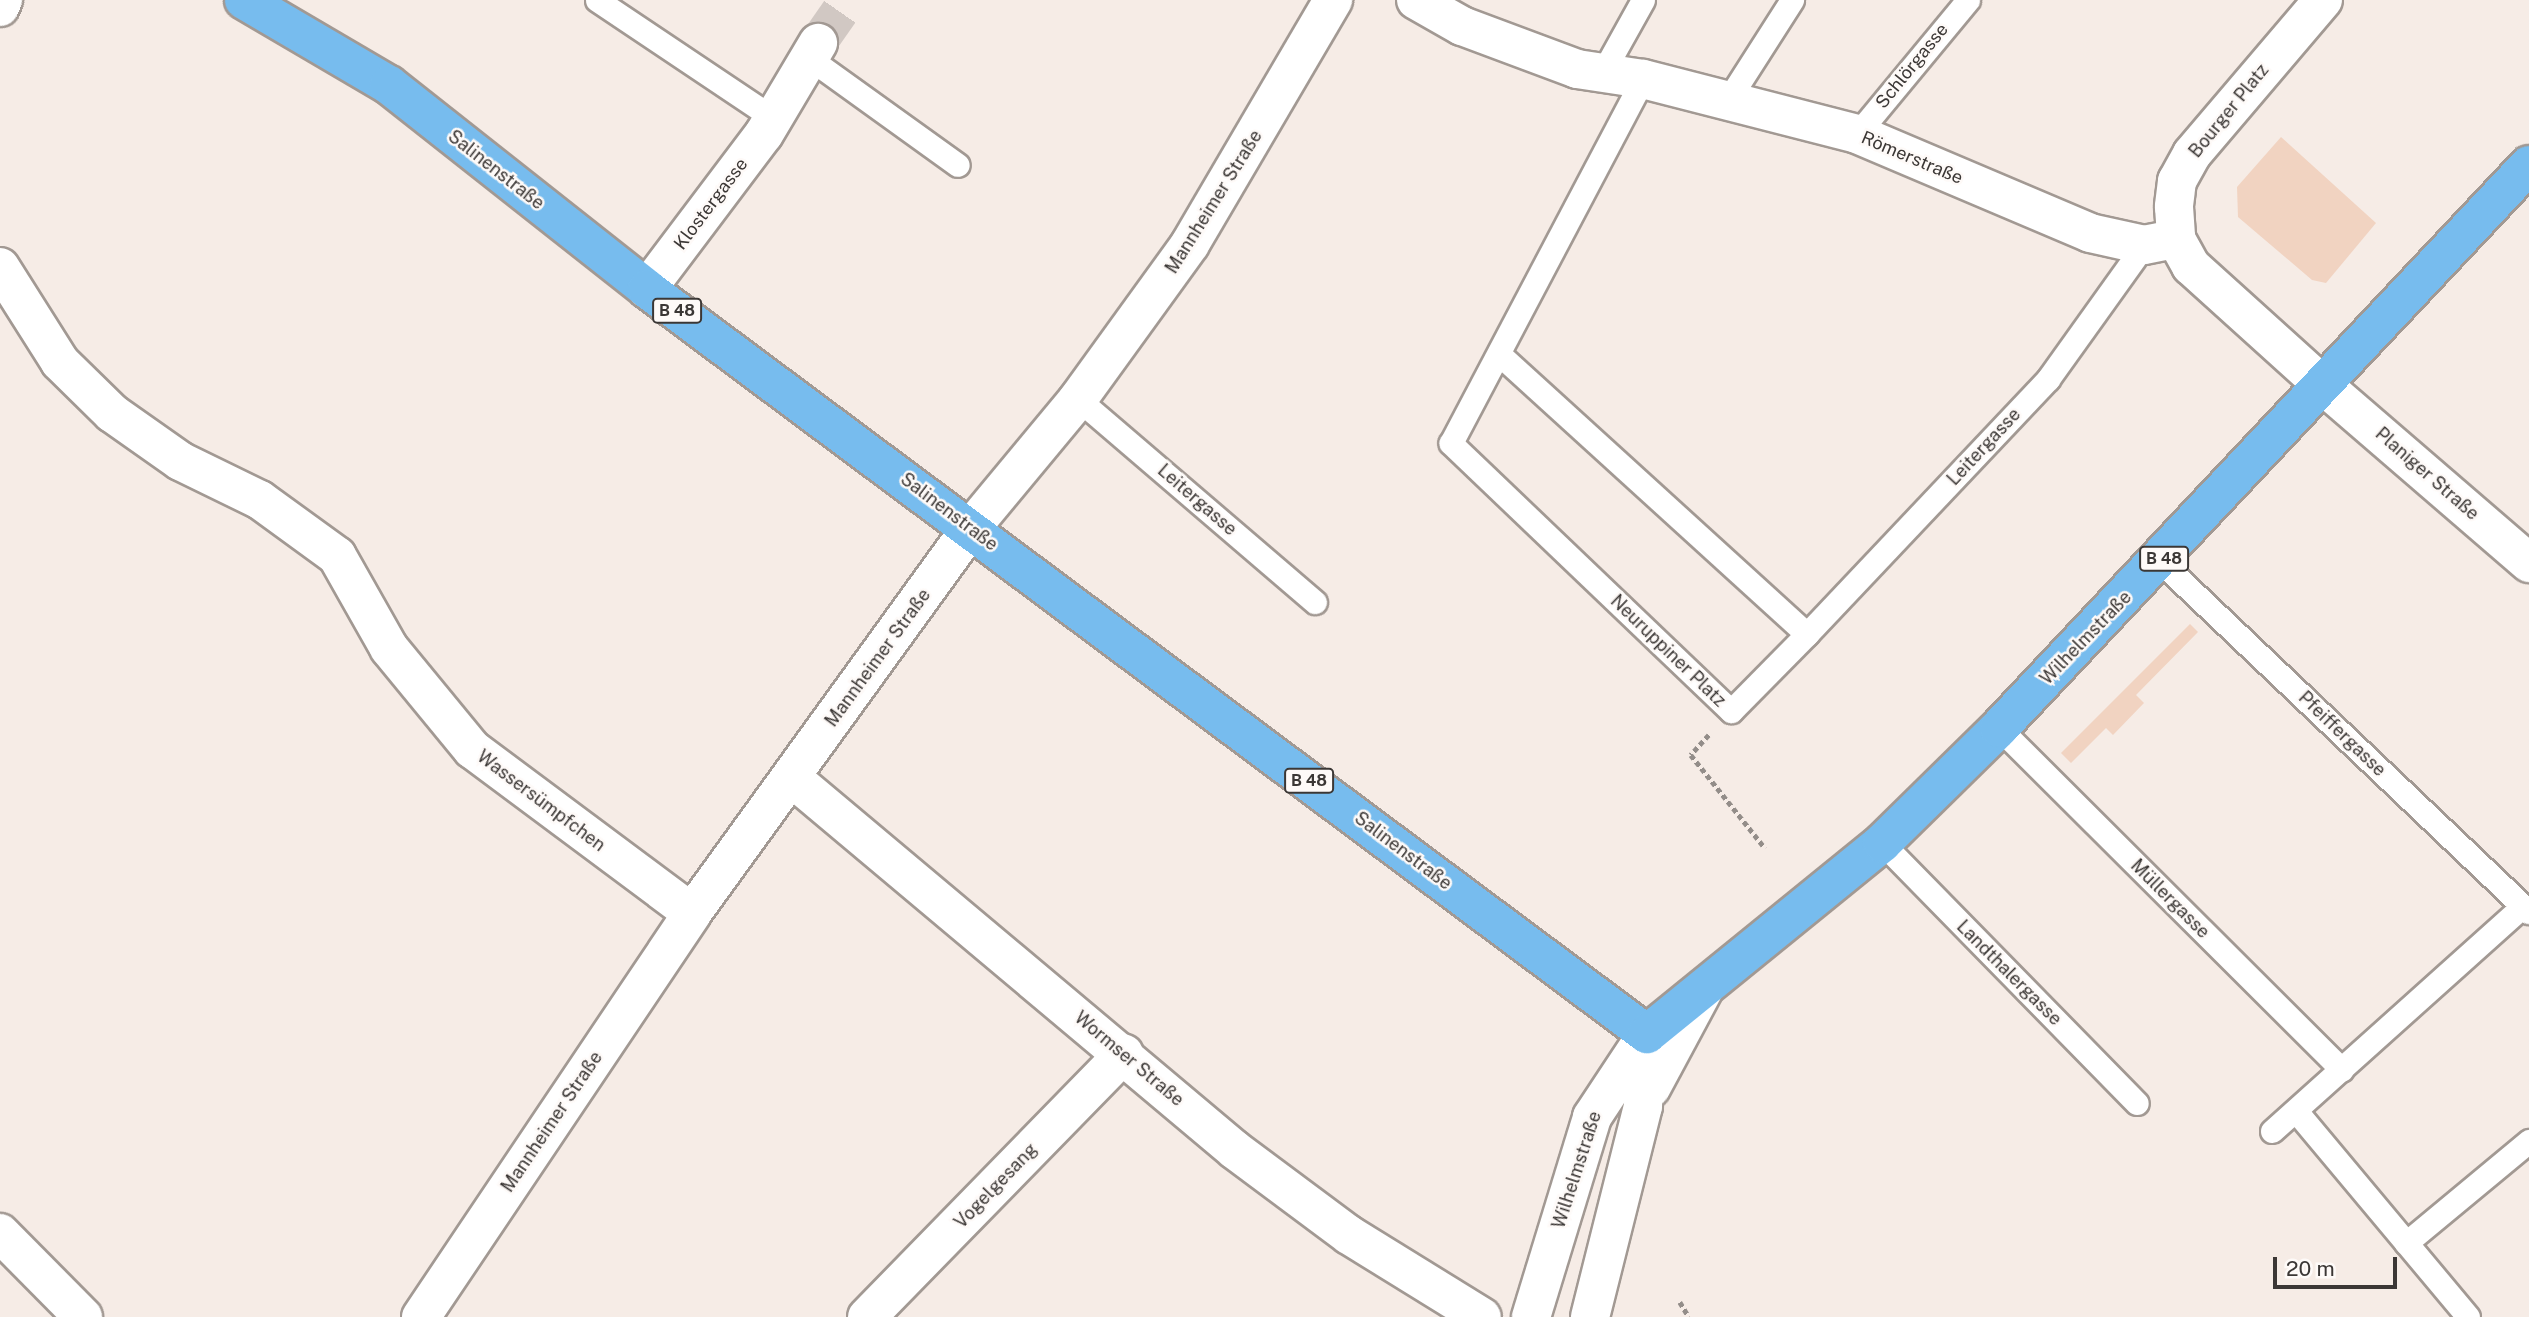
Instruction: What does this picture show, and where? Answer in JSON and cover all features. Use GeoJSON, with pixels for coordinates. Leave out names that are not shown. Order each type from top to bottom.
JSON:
{"type":"FeatureCollection","features":[{"type":"Feature","properties":{"kind":"main road","name":"Salinenstraße"},"geometry":{"type":"LineString","coordinates":[[244,0],[388,85],[647,289],[1647,1034]]}},
{"type":"Feature","properties":{"kind":"main road","name":"Wilhelmstraße"},"geometry":{"type":"LineString","coordinates":[[1647,1034],[1882,843],[2161,562],[2529,165]]}},
{"type":"Feature","properties":{"kind":"street"},"geometry":{"type":"LineString","coordinates":[[0,7],[3,0]]}},
{"type":"Feature","properties":{"kind":"street","name":"Mannheimer Straße"},"geometry":{"type":"LineString","coordinates":[[421,1317],[692,913],[971,528],[1078,399],[1239,168],[1333,0]]}},
{"type":"Feature","properties":{"kind":"street","name":"Römerstraße"},"geometry":{"type":"LineString","coordinates":[[1416,0],[1531,55],[1643,79],[1857,134],[2090,233],[2160,242]]}},
{"type":"Feature","properties":{"kind":"street","name":"Bourger Platz"},"geometry":{"type":"LineString","coordinates":[[2160,242],[2177,181],[2192,154],[2323,0]]}},
{"type":"Feature","properties":{"kind":"street","name":"Klostergasse"},"geometry":{"type":"LineString","coordinates":[[647,289],[773,118],[813,50]]}},
{"type":"Feature","properties":{"kind":"street"},"geometry":{"type":"LineString","coordinates":[[2160,242],[2191,266],[2324,386]]}},
{"type":"Feature","properties":{"kind":"street","name":"Wassersümpfchen"},"geometry":{"type":"LineString","coordinates":[[1,275],[60,362],[112,413],[180,461],[260,500],[337,556],[389,648],[472,749],[507,779],[692,913]]}},
{"type":"Feature","properties":{"kind":"street","name":"Planiger Straße"},"geometry":{"type":"LineString","coordinates":[[2324,386],[2529,563]]}},
{"type":"Feature","properties":{"kind":"street","name":"Wormser Straße"},"geometry":{"type":"LineString","coordinates":[[792,778],[1125,1054],[1235,1150],[1349,1235],[1482,1317]]}},
{"type":"Feature","properties":{"kind":"street","name":"Wilhelmstraße"},"geometry":{"type":"LineString","coordinates":[[1643,1106],[1703,991]]}},
{"type":"Feature","properties":{"kind":"street","name":"Wilhelmstraße"},"geometry":{"type":"LineString","coordinates":[[1590,1317],[1643,1106],[1647,1034]]}},
{"type":"Feature","properties":{"kind":"street","name":"Wilhelmstraße"},"geometry":{"type":"LineString","coordinates":[[1531,1317],[1592,1117],[1647,1034]]}},
{"type":"Feature","properties":{"kind":"street","name":"Vogelgesang"},"geometry":{"type":"LineString","coordinates":[[867,1317],[1125,1054]]}},
{"type":"Feature","properties":{"kind":"street"},"geometry":{"type":"LineString","coordinates":[[0,1233],[83,1317]]}},
{"type":"Feature","properties":{"kind":"lane"},"geometry":{"type":"LineString","coordinates":[[597,0],[773,118]]}},
{"type":"Feature","properties":{"kind":"lane"},"geometry":{"type":"LineString","coordinates":[[1604,70],[1643,0]]}},
{"type":"Feature","properties":{"kind":"lane"},"geometry":{"type":"LineString","coordinates":[[1728,100],[1792,0]]}},
{"type":"Feature","properties":{"kind":"lane","name":"Schlörgasse"},"geometry":{"type":"LineString","coordinates":[[1857,134],[1968,0]]}},
{"type":"Feature","properties":{"kind":"lane","name":"Klostergasse"},"geometry":{"type":"LineString","coordinates":[[813,50],[958,166]]}},
{"type":"Feature","properties":{"kind":"lane"},"geometry":{"type":"LineString","coordinates":[[1643,79],[1499,354],[1807,634]]}},
{"type":"Feature","properties":{"kind":"lane","name":"Leitergasse"},"geometry":{"type":"LineString","coordinates":[[1807,634],[2048,379],[2160,242]]}},
{"type":"Feature","properties":{"kind":"lane","name":"Neuruppiner Platz"},"geometry":{"type":"LineString","coordinates":[[1499,354],[1451,443],[1731,711],[1807,634]]}},
{"type":"Feature","properties":{"kind":"lane","name":"Leitergasse"},"geometry":{"type":"LineString","coordinates":[[1078,399],[1315,602]]}},
{"type":"Feature","properties":{"kind":"lane","name":"Pfeiffergasse"},"geometry":{"type":"LineString","coordinates":[[2161,562],[2526,909],[2272,1131]]}},
{"type":"Feature","properties":{"kind":"lane","name":"Müllergasse"},"geometry":{"type":"LineString","coordinates":[[1999,727],[2342,1070]]}},
{"type":"Feature","properties":{"kind":"lane","name":"Landthalergasse"},"geometry":{"type":"LineString","coordinates":[[1882,843],[2137,1103]]}},
{"type":"Feature","properties":{"kind":"lane"},"geometry":{"type":"LineString","coordinates":[[2296,1111],[2468,1317]]}},
{"type":"Feature","properties":{"kind":"lane"},"geometry":{"type":"LineString","coordinates":[[2406,1242],[2529,1140]]}},
{"type":"Feature","properties":{"kind":"path"},"geometry":{"type":"LineString","coordinates":[[1731,711],[1691,755],[1765,848]]}},
{"type":"Feature","properties":{"kind":"path"},"geometry":{"type":"LineString","coordinates":[[1680,1301],[1689,1317]]}},
{"type":"Feature","properties":{"kind":"shaded area"},"geometry":{"type":"Polygon","coordinates":[[[2281,137],[2376,223],[2326,283],[2312,280],[2238,217],[2237,187],[2281,137]]]}},
{"type":"Feature","properties":{"kind":"shaded area"},"geometry":{"type":"Polygon","coordinates":[[[2190,624],[2198,632],[2136,695],[2144,703],[2113,735],[2106,728],[2071,763],[2061,753],[2190,624]]]}},
{"type":"Feature","properties":{"kind":"tunnel"},"geometry":{"type":"LineString","coordinates":[[818,43],[848,0]]}}]}
